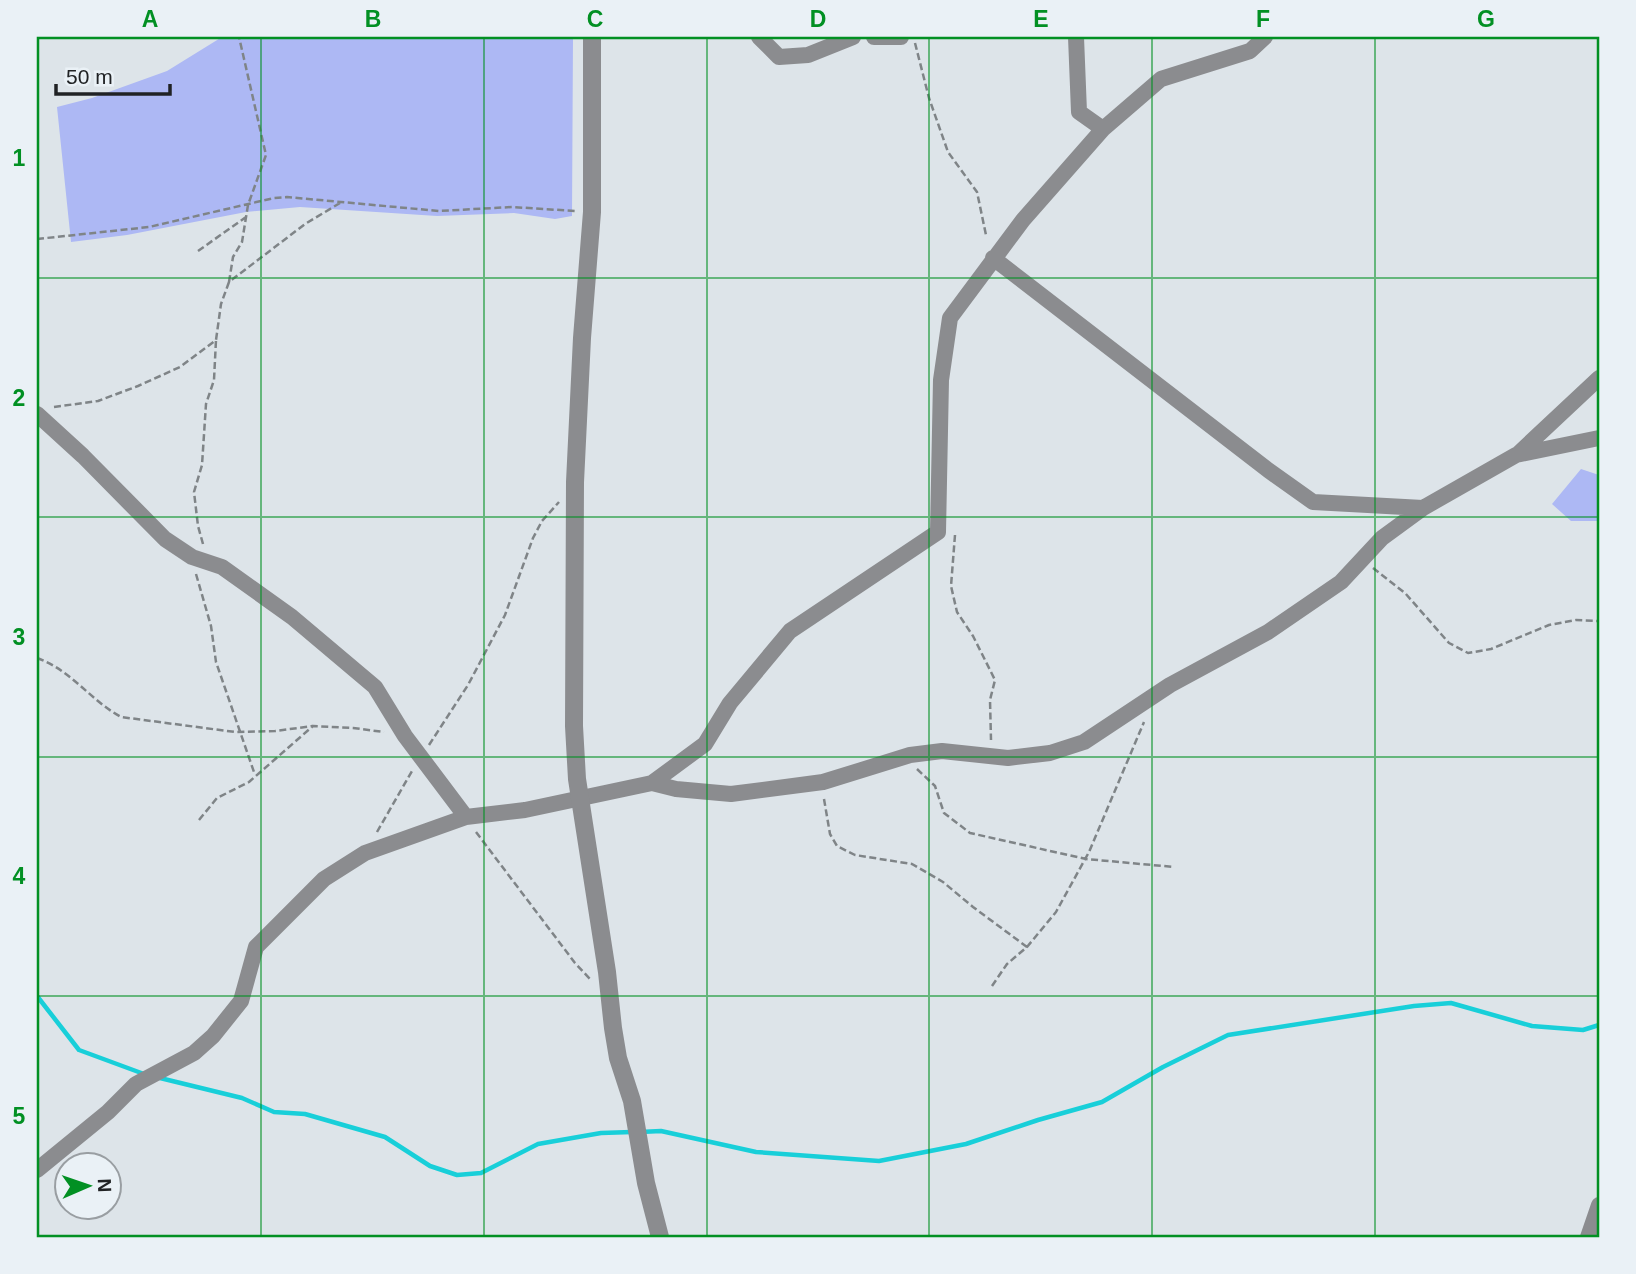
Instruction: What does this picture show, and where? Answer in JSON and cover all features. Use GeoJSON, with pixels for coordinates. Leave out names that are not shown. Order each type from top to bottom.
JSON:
{"type":"FeatureCollection","features":[{"type":"Feature","properties":{"kind":"street"},"geometry":{"type":"LineString","coordinates":[[592,37],[592,212],[575,482],[574,726],[577,779],[618,1058],[632,1101],[646,1183],[660,1237]]}},
{"type":"Feature","properties":{"kind":"street"},"geometry":{"type":"LineString","coordinates":[[759,37],[779,57],[808,55],[853,37]]}},
{"type":"Feature","properties":{"kind":"street"},"geometry":{"type":"LineString","coordinates":[[874,37],[901,37]]}},
{"type":"Feature","properties":{"kind":"street"},"geometry":{"type":"LineString","coordinates":[[1076,37],[1079,112],[1103,129]]}},
{"type":"Feature","properties":{"kind":"street"},"geometry":{"type":"LineString","coordinates":[[37,1170],[108,1112],[136,1084],[194,1053],[213,1036],[241,1002],[256,947],[324,879],[365,853],[466,817],[525,810],[652,783],[705,744],[730,703],[790,631],[938,532],[942,380],[950,318],[1023,220],[1103,129],[1161,79],[1250,51],[1265,37]]}},
{"type":"Feature","properties":{"kind":"street"},"geometry":{"type":"LineString","coordinates":[[993,258],[1312,502],[1423,508]]}},
{"type":"Feature","properties":{"kind":"street"},"geometry":{"type":"LineString","coordinates":[[652,783],[676,789],[731,794],[823,782],[899,758],[942,751],[1008,758],[1050,753],[1084,742],[1170,685],[1268,632],[1341,582],[1382,538],[1423,508],[1516,455],[1599,378]]}},
{"type":"Feature","properties":{"kind":"street"},"geometry":{"type":"LineString","coordinates":[[41,412],[165,539],[192,557],[222,567],[292,617],[375,687],[405,736],[422,755],[466,817]]}},
{"type":"Feature","properties":{"kind":"street"},"geometry":{"type":"LineString","coordinates":[[1516,455],[1599,438]]}},
{"type":"Feature","properties":{"kind":"street"},"geometry":{"type":"LineString","coordinates":[[1588,1237],[1599,1205]]}},
{"type":"Feature","properties":{"kind":"path"},"geometry":{"type":"LineString","coordinates":[[222,567],[206,551],[200,539],[194,492],[202,465],[206,404],[214,380],[221,304],[229,282],[233,257],[243,242],[248,205],[266,155],[239,37]]}},
{"type":"Feature","properties":{"kind":"path"},"geometry":{"type":"LineString","coordinates":[[914,37],[936,120],[948,152],[977,192],[986,235]]}},
{"type":"Feature","properties":{"kind":"path"},"geometry":{"type":"LineString","coordinates":[[37,239],[149,227],[287,197],[439,211],[512,208],[592,212]]}},
{"type":"Feature","properties":{"kind":"path"},"geometry":{"type":"LineString","coordinates":[[229,282],[305,224],[342,202]]}},
{"type":"Feature","properties":{"kind":"path"},"geometry":{"type":"LineString","coordinates":[[198,251],[246,217]]}},
{"type":"Feature","properties":{"kind":"path"},"geometry":{"type":"LineString","coordinates":[[41,412],[98,401],[138,386],[180,367],[216,340]]}},
{"type":"Feature","properties":{"kind":"path"},"geometry":{"type":"LineString","coordinates":[[365,853],[404,782],[468,685],[505,615],[533,538],[542,522],[575,482]]}},
{"type":"Feature","properties":{"kind":"path"},"geometry":{"type":"LineString","coordinates":[[956,535],[951,586],[957,612],[973,636],[995,680],[990,700],[992,756]]}},
{"type":"Feature","properties":{"kind":"path"},"geometry":{"type":"LineString","coordinates":[[192,557],[211,626],[216,662],[255,776]]}},
{"type":"Feature","properties":{"kind":"path"},"geometry":{"type":"LineString","coordinates":[[1363,559],[1405,593],[1449,643],[1468,653],[1491,649],[1549,625],[1576,620],[1599,621]]}},
{"type":"Feature","properties":{"kind":"path"},"geometry":{"type":"LineString","coordinates":[[37,658],[59,668],[109,711],[121,717],[240,732],[313,726],[353,727],[405,736]]}},
{"type":"Feature","properties":{"kind":"path"},"geometry":{"type":"LineString","coordinates":[[992,986],[1007,964],[1027,947],[1056,912],[1086,859],[1145,720]]}},
{"type":"Feature","properties":{"kind":"path"},"geometry":{"type":"LineString","coordinates":[[199,820],[217,799],[249,782],[313,726]]}},
{"type":"Feature","properties":{"kind":"path"},"geometry":{"type":"LineString","coordinates":[[899,758],[924,773],[935,786],[944,813],[970,833],[1086,859],[1174,867]]}},
{"type":"Feature","properties":{"kind":"path"},"geometry":{"type":"LineString","coordinates":[[823,782],[830,834],[837,846],[855,855],[912,864],[943,882],[1027,947]]}},
{"type":"Feature","properties":{"kind":"path"},"geometry":{"type":"LineString","coordinates":[[466,817],[575,963],[592,980],[609,987]]}},
{"type":"Feature","properties":{"kind":"shaded area"},"geometry":{"type":"Polygon","coordinates":[[[222,37],[573,37],[572,216],[555,219],[514,213],[437,216],[300,207],[246,212],[127,235],[71,242],[57,107],[92,98],[167,71],[222,37]]]}},
{"type":"Feature","properties":{"kind":"shaded area"},"geometry":{"type":"Polygon","coordinates":[[[1581,469],[1599,475],[1599,521],[1571,521],[1552,504],[1581,469]]]}},
{"type":"Feature","properties":{"kind":"waterway"},"geometry":{"type":"LineString","coordinates":[[37,996],[79,1050],[144,1074]]}},
{"type":"Feature","properties":{"kind":"waterway"},"geometry":{"type":"LineString","coordinates":[[640,1132],[661,1131],[756,1152],[879,1161],[966,1144],[1102,1102],[1163,1067],[1228,1035],[1414,1006],[1451,1003],[1532,1026],[1583,1030],[1599,1025]]}},
{"type":"Feature","properties":{"kind":"waterway"},"geometry":{"type":"LineString","coordinates":[[160,1078],[242,1098],[274,1112],[305,1114],[385,1137],[430,1166],[457,1175],[481,1173],[538,1144],[601,1133],[632,1132]]}}]}
